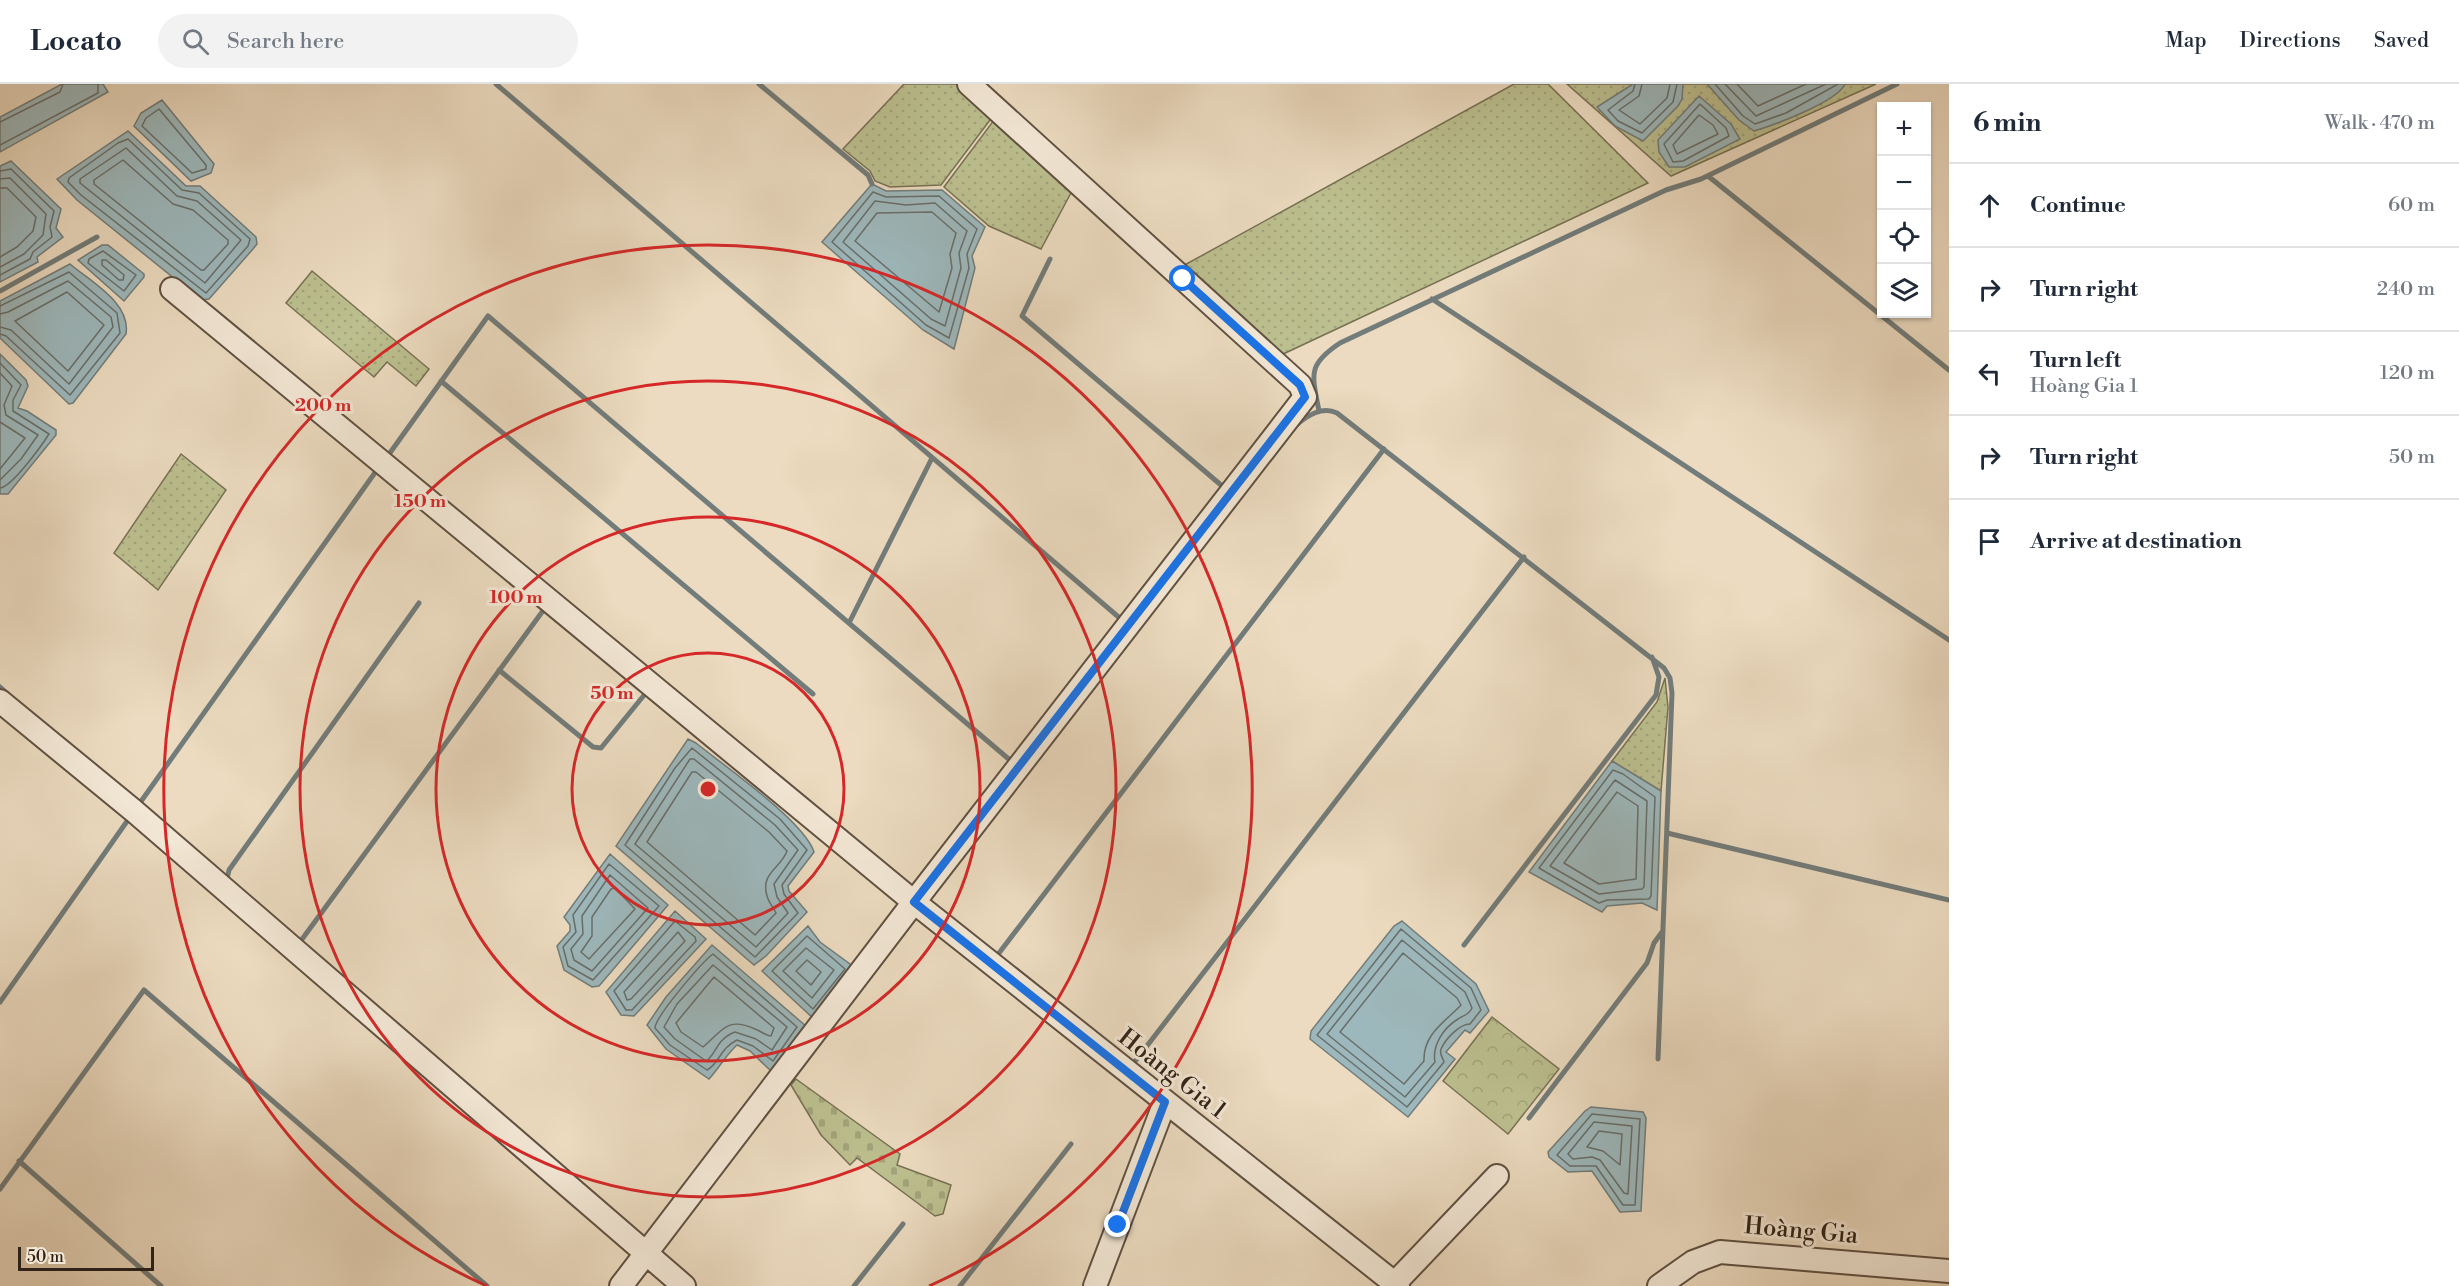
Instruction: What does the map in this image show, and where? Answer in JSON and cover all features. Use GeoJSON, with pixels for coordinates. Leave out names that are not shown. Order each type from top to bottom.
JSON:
{"type":"FeatureCollection","features":[{"type":"Feature","properties":{"kind":"street"},"geometry":{"type":"LineString","coordinates":[[621,1286],[914,902],[1305,397],[1300,385],[969,84]]}},
{"type":"Feature","properties":{"kind":"street","name":"Hoàng Gia 1"},"geometry":{"type":"LineString","coordinates":[[172,289],[914,902],[1396,1285]]}},
{"type":"Feature","properties":{"kind":"street"},"geometry":{"type":"LineString","coordinates":[[0,701],[134,811],[684,1286]]}},
{"type":"Feature","properties":{"kind":"street"},"geometry":{"type":"LineString","coordinates":[[1095,1286],[1165,1102]]}},
{"type":"Feature","properties":{"kind":"street"},"geometry":{"type":"LineString","coordinates":[[1396,1285],[1497,1176]]}},
{"type":"Feature","properties":{"kind":"street","name":"Hoàng Gia"},"geometry":{"type":"LineString","coordinates":[[1659,1286],[1693,1262],[1720,1252],[1949,1271]]}},
{"type":"Feature","properties":{"kind":"green space"},"geometry":{"type":"Polygon","coordinates":[[[904,84],[960,84],[993,116],[941,185],[890,187],[875,181],[870,171],[843,149],[904,84]]]}},
{"type":"Feature","properties":{"kind":"green space"},"geometry":{"type":"Polygon","coordinates":[[[1514,84],[1548,84],[1648,183],[1281,355],[1181,267],[1514,84]]]}},
{"type":"Feature","properties":{"kind":"green space"},"geometry":{"type":"Polygon","coordinates":[[[1567,84],[1876,84],[1671,176],[1567,84]]]}},
{"type":"Feature","properties":{"kind":"green space"},"geometry":{"type":"Polygon","coordinates":[[[994,120],[1072,191],[1041,249],[989,226],[944,187],[994,120]]]}},
{"type":"Feature","properties":{"kind":"green space"},"geometry":{"type":"Polygon","coordinates":[[[312,271],[429,369],[416,386],[387,362],[374,377],[286,303],[312,271]]]}},
{"type":"Feature","properties":{"kind":"green space"},"geometry":{"type":"Polygon","coordinates":[[[181,454],[226,490],[158,590],[114,553],[181,454]]]}},
{"type":"Feature","properties":{"kind":"green space"},"geometry":{"type":"Polygon","coordinates":[[[1665,678],[1668,707],[1661,791],[1612,761],[1657,702],[1665,678]]]}},
{"type":"Feature","properties":{"kind":"green space"},"geometry":{"type":"Polygon","coordinates":[[[1492,1017],[1559,1069],[1508,1134],[1443,1081],[1492,1017]]]}},
{"type":"Feature","properties":{"kind":"green space"},"geometry":{"type":"Polygon","coordinates":[[[796,1079],[900,1154],[897,1165],[951,1185],[943,1214],[935,1216],[857,1158],[850,1165],[821,1135],[791,1085],[796,1079]]]}},
{"type":"Feature","properties":{"kind":"water"},"geometry":{"type":"Polygon","coordinates":[[[62,84],[103,84],[108,92],[0,152],[0,117],[62,84]]]}},
{"type":"Feature","properties":{"kind":"water"},"geometry":{"type":"Polygon","coordinates":[[[1633,84],[1683,84],[1682,99],[1678,106],[1643,141],[1615,126],[1597,107],[1633,84]]]}},
{"type":"Feature","properties":{"kind":"water"},"geometry":{"type":"Polygon","coordinates":[[[1707,84],[1845,84],[1840,91],[1818,105],[1754,131],[1739,120],[1707,84]]]}},
{"type":"Feature","properties":{"kind":"water"},"geometry":{"type":"Polygon","coordinates":[[[1699,96],[1731,124],[1740,139],[1685,167],[1669,167],[1659,152],[1658,140],[1699,96]]]}},
{"type":"Feature","properties":{"kind":"water"},"geometry":{"type":"Polygon","coordinates":[[[162,100],[214,164],[211,173],[191,181],[134,126],[141,113],[162,100]]]}},
{"type":"Feature","properties":{"kind":"water"},"geometry":{"type":"Polygon","coordinates":[[[128,131],[186,186],[200,186],[256,237],[257,244],[209,299],[201,300],[77,200],[57,179],[128,131]]]}},
{"type":"Feature","properties":{"kind":"water"},"geometry":{"type":"Polygon","coordinates":[[[11,161],[61,209],[56,228],[63,237],[37,257],[38,262],[0,282],[0,166],[11,161]]]}},
{"type":"Feature","properties":{"kind":"water"},"geometry":{"type":"Polygon","coordinates":[[[872,184],[886,191],[942,190],[985,227],[972,256],[975,268],[954,349],[923,330],[822,242],[872,184]]]}},
{"type":"Feature","properties":{"kind":"water"},"geometry":{"type":"Polygon","coordinates":[[[102,245],[108,245],[144,274],[124,301],[78,260],[102,245]]]}},
{"type":"Feature","properties":{"kind":"water"},"geometry":{"type":"Polygon","coordinates":[[[70,264],[116,303],[126,323],[126,334],[73,403],[69,404],[0,338],[0,301],[70,264]]]}},
{"type":"Feature","properties":{"kind":"water"},"geometry":{"type":"Polygon","coordinates":[[[0,354],[26,380],[28,386],[18,408],[27,411],[56,430],[56,435],[8,494],[0,494],[0,354]]]}},
{"type":"Feature","properties":{"kind":"water"},"geometry":{"type":"Polygon","coordinates":[[[688,739],[743,779],[779,810],[807,839],[814,852],[788,886],[789,891],[807,912],[766,956],[754,965],[616,846],[688,739]]]}},
{"type":"Feature","properties":{"kind":"water"},"geometry":{"type":"Polygon","coordinates":[[[1612,761],[1661,791],[1657,910],[1642,903],[1607,906],[1602,912],[1529,872],[1612,761]]]}},
{"type":"Feature","properties":{"kind":"water"},"geometry":{"type":"Polygon","coordinates":[[[610,854],[668,905],[599,986],[592,987],[564,970],[557,946],[570,931],[570,925],[564,917],[610,854]]]}},
{"type":"Feature","properties":{"kind":"water"},"geometry":{"type":"Polygon","coordinates":[[[675,911],[706,939],[634,1016],[621,1015],[606,992],[675,911]]]}},
{"type":"Feature","properties":{"kind":"water"},"geometry":{"type":"Polygon","coordinates":[[[1402,921],[1476,984],[1489,1011],[1470,1033],[1465,1030],[1446,1052],[1455,1059],[1408,1117],[1310,1039],[1311,1031],[1394,926],[1402,921]]]}},
{"type":"Feature","properties":{"kind":"water"},"geometry":{"type":"Polygon","coordinates":[[[808,926],[820,942],[854,967],[814,1019],[762,971],[808,926]]]}},
{"type":"Feature","properties":{"kind":"water"},"geometry":{"type":"Polygon","coordinates":[[[712,945],[807,1027],[772,1072],[750,1051],[737,1045],[709,1079],[666,1049],[647,1025],[666,997],[712,945]]]}},
{"type":"Feature","properties":{"kind":"water"},"geometry":{"type":"Polygon","coordinates":[[[1591,1107],[1643,1112],[1646,1118],[1641,1211],[1620,1212],[1592,1171],[1568,1172],[1549,1157],[1548,1152],[1591,1107]]]}},
{"type":"Feature","properties":{"kind":"waterway"},"geometry":{"type":"LineString","coordinates":[[496,84],[1122,620]]}},
{"type":"Feature","properties":{"kind":"waterway"},"geometry":{"type":"LineString","coordinates":[[759,84],[868,175],[872,184]]}},
{"type":"Feature","properties":{"kind":"waterway"},"geometry":{"type":"LineString","coordinates":[[1319,411],[1314,371],[1322,358],[1340,343],[1666,190],[1701,179],[1897,84]]}},
{"type":"Feature","properties":{"kind":"waterway"},"geometry":{"type":"LineString","coordinates":[[1708,176],[1949,370]]}},
{"type":"Feature","properties":{"kind":"waterway"},"geometry":{"type":"LineString","coordinates":[[0,291],[97,237]]}},
{"type":"Feature","properties":{"kind":"waterway"},"geometry":{"type":"LineString","coordinates":[[1050,259],[1022,316],[1221,485],[1223,491]]}},
{"type":"Feature","properties":{"kind":"waterway"},"geometry":{"type":"LineString","coordinates":[[1432,299],[1949,640]]}},
{"type":"Feature","properties":{"kind":"waterway"},"geometry":{"type":"LineString","coordinates":[[387,457],[488,316],[1011,761]]}},
{"type":"Feature","properties":{"kind":"waterway"},"geometry":{"type":"LineString","coordinates":[[441,381],[813,694]]}},
{"type":"Feature","properties":{"kind":"waterway"},"geometry":{"type":"LineString","coordinates":[[1295,426],[1305,418],[1321,411],[1337,413],[1664,668],[1670,678],[1672,693],[1658,1059]]}},
{"type":"Feature","properties":{"kind":"waterway"},"geometry":{"type":"LineString","coordinates":[[996,957],[1384,449]]}},
{"type":"Feature","properties":{"kind":"waterway"},"geometry":{"type":"LineString","coordinates":[[849,623],[932,458]]}},
{"type":"Feature","properties":{"kind":"waterway"},"geometry":{"type":"LineString","coordinates":[[137,807],[379,467]]}},
{"type":"Feature","properties":{"kind":"waterway"},"geometry":{"type":"LineString","coordinates":[[1133,1064],[1524,557]]}},
{"type":"Feature","properties":{"kind":"waterway"},"geometry":{"type":"LineString","coordinates":[[227,879],[229,870],[419,603]]}},
{"type":"Feature","properties":{"kind":"waterway"},"geometry":{"type":"LineString","coordinates":[[300,942],[545,608]]}},
{"type":"Feature","properties":{"kind":"waterway"},"geometry":{"type":"LineString","coordinates":[[1464,945],[1656,695],[1659,677],[1652,657]]}},
{"type":"Feature","properties":{"kind":"waterway"},"geometry":{"type":"LineString","coordinates":[[499,670],[593,747],[601,748],[645,694]]}},
{"type":"Feature","properties":{"kind":"waterway"},"geometry":{"type":"LineString","coordinates":[[0,687],[10,696]]}},
{"type":"Feature","properties":{"kind":"waterway"},"geometry":{"type":"LineString","coordinates":[[0,1002],[130,817]]}},
{"type":"Feature","properties":{"kind":"waterway"},"geometry":{"type":"LineString","coordinates":[[1667,833],[1949,900]]}},
{"type":"Feature","properties":{"kind":"waterway"},"geometry":{"type":"LineString","coordinates":[[1529,1118],[1647,963],[1654,943],[1662,932]]}},
{"type":"Feature","properties":{"kind":"waterway"},"geometry":{"type":"LineString","coordinates":[[0,1189],[144,990],[487,1286]]}},
{"type":"Feature","properties":{"kind":"waterway"},"geometry":{"type":"LineString","coordinates":[[960,1286],[1071,1144]]}},
{"type":"Feature","properties":{"kind":"waterway"},"geometry":{"type":"LineString","coordinates":[[19,1161],[161,1286]]}},
{"type":"Feature","properties":{"kind":"waterway"},"geometry":{"type":"LineString","coordinates":[[854,1286],[903,1224]]}},
{"type":"Feature","properties":{"kind":"route"},"geometry":{"type":"LineString","coordinates":[[1118,1225],[1165,1102],[914,902],[1302,405],[1305,397],[1300,385],[1183,279]]}}]}
